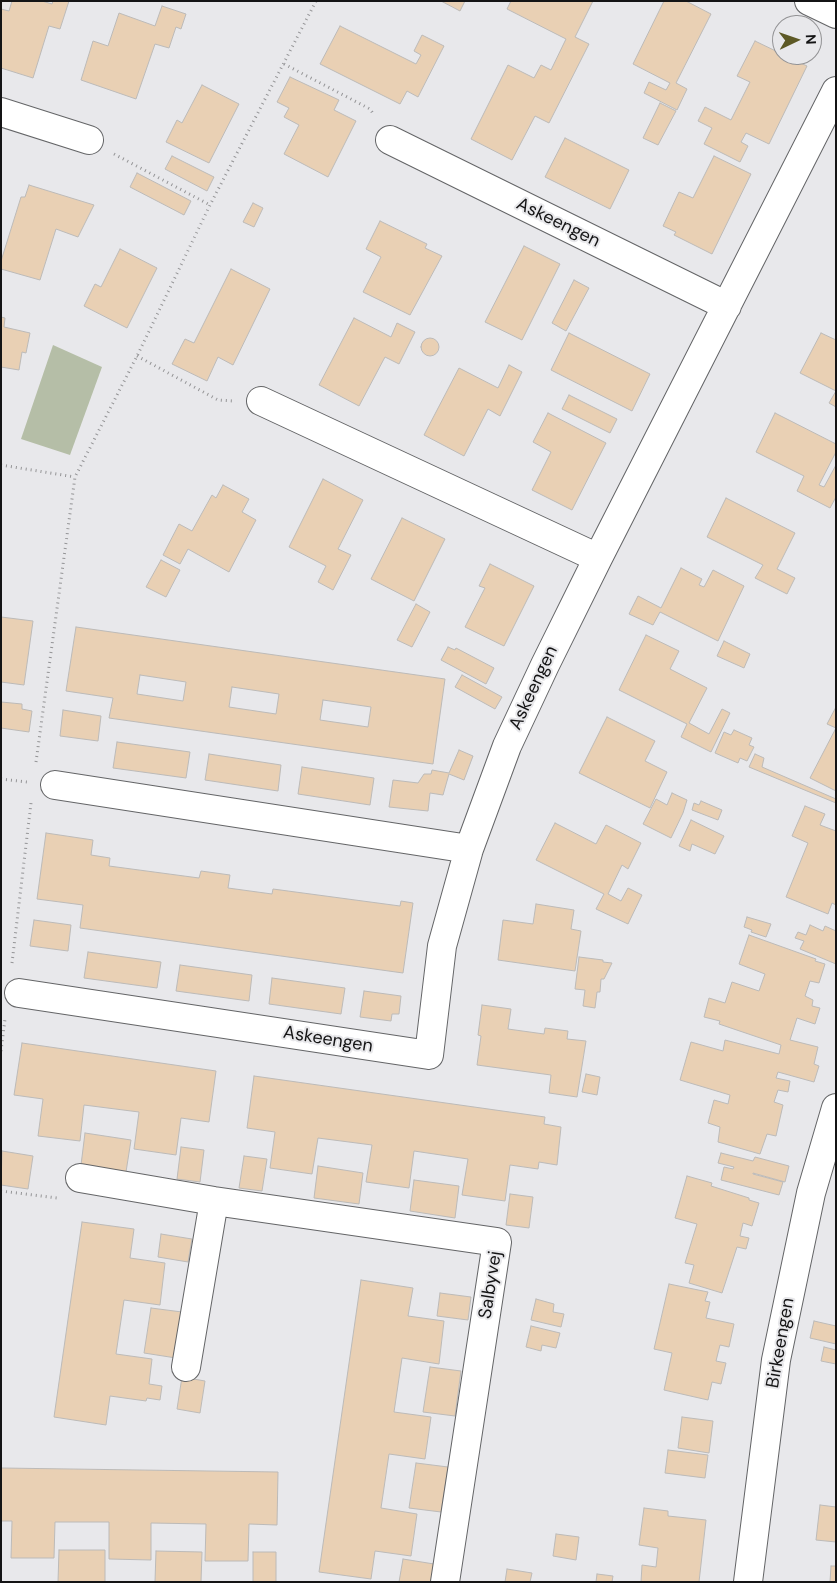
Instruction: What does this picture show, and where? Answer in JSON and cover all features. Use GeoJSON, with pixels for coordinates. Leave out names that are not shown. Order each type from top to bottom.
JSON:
{"type":"FeatureCollection","features":[{"type":"Feature","properties":{"kind":"street"},"geometry":{"type":"LineString","coordinates":[[809,1],[836,14]]}},
{"type":"Feature","properties":{"kind":"street","name":"Askeengen"},"geometry":{"type":"LineString","coordinates":[[12,992],[429,1055],[442,946],[469,849],[507,746],[598,558],[836,91]]}},
{"type":"Feature","properties":{"kind":"street"},"geometry":{"type":"LineString","coordinates":[[1,112],[89,140]]}},
{"type":"Feature","properties":{"kind":"street","name":"Askeengen"},"geometry":{"type":"LineString","coordinates":[[390,140],[727,306]]}},
{"type":"Feature","properties":{"kind":"street"},"geometry":{"type":"LineString","coordinates":[[261,401],[598,558]]}},
{"type":"Feature","properties":{"kind":"street"},"geometry":{"type":"LineString","coordinates":[[44,784],[469,849]]}},
{"type":"Feature","properties":{"kind":"street","name":"Birkeengen"},"geometry":{"type":"LineString","coordinates":[[748,1582],[776,1360],[811,1193],[836,1108]]}},
{"type":"Feature","properties":{"kind":"street","name":"Salbyvej"},"geometry":{"type":"LineString","coordinates":[[81,1178],[214,1201],[498,1242],[445,1582]]}},
{"type":"Feature","properties":{"kind":"street"},"geometry":{"type":"LineString","coordinates":[[186,1367],[214,1201]]}},
{"type":"Feature","properties":{"kind":"path"},"geometry":{"type":"LineString","coordinates":[[36,762],[75,478],[210,205],[316,1]]}},
{"type":"Feature","properties":{"kind":"path"},"geometry":{"type":"LineString","coordinates":[[284,64],[370,109],[390,140]]}},
{"type":"Feature","properties":{"kind":"path"},"geometry":{"type":"LineString","coordinates":[[89,140],[210,205]]}},
{"type":"Feature","properties":{"kind":"path"},"geometry":{"type":"LineString","coordinates":[[137,356],[218,400],[261,401]]}},
{"type":"Feature","properties":{"kind":"path"},"geometry":{"type":"LineString","coordinates":[[1,465],[75,478]]}},
{"type":"Feature","properties":{"kind":"path"},"geometry":{"type":"LineString","coordinates":[[1,779],[44,784]]}},
{"type":"Feature","properties":{"kind":"path"},"geometry":{"type":"LineString","coordinates":[[1,1051],[12,992],[31,801]]}},
{"type":"Feature","properties":{"kind":"path"},"geometry":{"type":"LineString","coordinates":[[1,1191],[59,1198],[81,1178]]}},
{"type":"Feature","properties":{"kind":"green space"},"geometry":{"type":"Polygon","coordinates":[[[53,345],[102,367],[70,455],[21,439],[53,345]]]}},
{"type":"Feature","properties":{"kind":"building"},"geometry":{"type":"Polygon","coordinates":[[[12,1],[42,1],[52,4],[53,1],[69,1],[60,29],[49,26],[33,78],[1,68],[1,9],[9,11],[12,1]]]}},
{"type":"Feature","properties":{"kind":"building"},"geometry":{"type":"Polygon","coordinates":[[[441,1],[465,1],[460,11],[441,1]]]}},
{"type":"Feature","properties":{"kind":"building"},"geometry":{"type":"Polygon","coordinates":[[[511,1],[593,1],[575,37],[589,44],[549,123],[535,116],[512,160],[471,139],[508,65],[534,78],[541,65],[551,70],[566,39],[507,9],[511,1]]]}},
{"type":"Feature","properties":{"kind":"building"},"geometry":{"type":"Polygon","coordinates":[[[664,1],[686,1],[711,14],[676,83],[687,89],[677,110],[644,93],[649,82],[666,90],[670,83],[633,64],[664,1]]]}},
{"type":"Feature","properties":{"kind":"building"},"geometry":{"type":"Polygon","coordinates":[[[162,6],[186,14],[181,29],[176,27],[169,48],[155,44],[136,99],[81,80],[93,41],[108,46],[119,13],[155,26],[162,6]]]}},
{"type":"Feature","properties":{"kind":"building"},"geometry":{"type":"Polygon","coordinates":[[[340,26],[416,64],[421,55],[414,51],[422,35],[444,46],[418,97],[407,91],[400,104],[320,64],[340,26]]]}},
{"type":"Feature","properties":{"kind":"building"},"geometry":{"type":"Polygon","coordinates":[[[755,41],[772,49],[772,65],[807,66],[769,144],[746,133],[741,142],[748,146],[740,162],[704,144],[712,128],[698,121],[705,107],[731,120],[750,82],[737,76],[755,41]]]}},
{"type":"Feature","properties":{"kind":"building"},"geometry":{"type":"Polygon","coordinates":[[[290,77],[339,100],[334,110],[356,121],[328,177],[284,154],[299,125],[284,117],[289,108],[277,102],[290,77]]]}},
{"type":"Feature","properties":{"kind":"building"},"geometry":{"type":"Polygon","coordinates":[[[202,85],[239,104],[209,163],[166,142],[177,120],[182,123],[202,85]]]}},
{"type":"Feature","properties":{"kind":"building"},"geometry":{"type":"Polygon","coordinates":[[[660,103],[676,111],[658,145],[643,138],[660,103]]]}},
{"type":"Feature","properties":{"kind":"building"},"geometry":{"type":"Polygon","coordinates":[[[565,138],[629,170],[610,209],[545,177],[565,138]]]}},
{"type":"Feature","properties":{"kind":"building"},"geometry":{"type":"Polygon","coordinates":[[[172,156],[214,177],[207,191],[165,169],[172,156]]]}},
{"type":"Feature","properties":{"kind":"building"},"geometry":{"type":"Polygon","coordinates":[[[714,156],[751,174],[712,254],[674,235],[676,232],[663,226],[679,192],[693,198],[714,156]]]}},
{"type":"Feature","properties":{"kind":"building"},"geometry":{"type":"Polygon","coordinates":[[[137,173],[191,201],[184,215],[130,187],[137,173]]]}},
{"type":"Feature","properties":{"kind":"building"},"geometry":{"type":"Polygon","coordinates":[[[29,185],[94,205],[78,237],[56,229],[40,280],[1,269],[1,261],[21,197],[25,197],[29,185]]]}},
{"type":"Feature","properties":{"kind":"building"},"geometry":{"type":"Polygon","coordinates":[[[253,203],[263,208],[254,227],[243,222],[253,203]]]}},
{"type":"Feature","properties":{"kind":"building"},"geometry":{"type":"Polygon","coordinates":[[[380,221],[427,244],[425,248],[442,256],[410,315],[363,292],[381,257],[366,249],[380,221]]]}},
{"type":"Feature","properties":{"kind":"building"},"geometry":{"type":"Polygon","coordinates":[[[524,246],[560,264],[522,340],[485,322],[524,246]]]}},
{"type":"Feature","properties":{"kind":"building"},"geometry":{"type":"Polygon","coordinates":[[[120,249],[157,268],[127,328],[84,306],[95,284],[101,287],[120,249]]]}},
{"type":"Feature","properties":{"kind":"building"},"geometry":{"type":"Polygon","coordinates":[[[231,269],[270,289],[233,365],[218,357],[207,381],[172,364],[185,339],[194,343],[231,269]]]}},
{"type":"Feature","properties":{"kind":"building"},"geometry":{"type":"Polygon","coordinates":[[[574,280],[589,288],[566,331],[552,323],[574,280]]]}},
{"type":"Feature","properties":{"kind":"building"},"geometry":{"type":"Polygon","coordinates":[[[1,317],[5,318],[4,327],[30,333],[26,353],[22,352],[19,370],[1,367],[1,317]]]}},
{"type":"Feature","properties":{"kind":"building"},"geometry":{"type":"Polygon","coordinates":[[[354,318],[391,337],[397,323],[415,332],[399,364],[385,357],[359,406],[319,385],[354,318]]]}},
{"type":"Feature","properties":{"kind":"building"},"geometry":{"type":"Polygon","coordinates":[[[569,333],[650,374],[632,411],[551,370],[569,333]]]}},
{"type":"Feature","properties":{"kind":"building"},"geometry":{"type":"Polygon","coordinates":[[[821,333],[836,340],[836,391],[800,373],[821,333]]]}},
{"type":"Feature","properties":{"kind":"building"},"geometry":{"type":"Polygon","coordinates":[[[430,338],[436,341],[439,347],[436,353],[430,356],[424,353],[421,347],[424,341],[430,338]]]}},
{"type":"Feature","properties":{"kind":"building"},"geometry":{"type":"Polygon","coordinates":[[[509,365],[522,372],[500,416],[488,409],[464,456],[424,435],[459,368],[498,388],[509,365]]]}},
{"type":"Feature","properties":{"kind":"building"},"geometry":{"type":"Polygon","coordinates":[[[836,391],[836,407],[829,403],[836,391]]]}},
{"type":"Feature","properties":{"kind":"building"},"geometry":{"type":"Polygon","coordinates":[[[569,395],[617,419],[610,433],[562,409],[569,395]]]}},
{"type":"Feature","properties":{"kind":"building"},"geometry":{"type":"Polygon","coordinates":[[[548,413],[606,443],[572,510],[532,490],[551,452],[533,442],[548,413]]]}},
{"type":"Feature","properties":{"kind":"building"},"geometry":{"type":"Polygon","coordinates":[[[775,413],[836,444],[836,452],[819,485],[824,487],[836,465],[836,497],[830,508],[797,491],[804,476],[756,452],[775,413]]]}},
{"type":"Feature","properties":{"kind":"building"},"geometry":{"type":"Polygon","coordinates":[[[323,479],[363,500],[338,549],[351,555],[333,590],[318,582],[326,566],[289,547],[323,479]]]}},
{"type":"Feature","properties":{"kind":"building"},"geometry":{"type":"Polygon","coordinates":[[[223,485],[249,499],[242,512],[256,520],[229,572],[188,549],[180,564],[163,555],[179,524],[192,531],[212,495],[216,498],[223,485]]]}},
{"type":"Feature","properties":{"kind":"building"},"geometry":{"type":"Polygon","coordinates":[[[726,498],[795,533],[777,569],[795,578],[787,594],[755,578],[763,565],[707,537],[726,498]]]}},
{"type":"Feature","properties":{"kind":"building"},"geometry":{"type":"Polygon","coordinates":[[[402,518],[445,539],[414,601],[371,579],[402,518]]]}},
{"type":"Feature","properties":{"kind":"building"},"geometry":{"type":"Polygon","coordinates":[[[161,560],[180,570],[166,597],[146,587],[161,560]]]}},
{"type":"Feature","properties":{"kind":"building"},"geometry":{"type":"Polygon","coordinates":[[[490,564],[534,586],[504,646],[465,627],[485,588],[479,586],[490,564]]]}},
{"type":"Feature","properties":{"kind":"building"},"geometry":{"type":"Polygon","coordinates":[[[681,568],[702,579],[699,585],[704,587],[713,570],[744,586],[718,641],[660,612],[653,625],[629,614],[638,596],[661,608],[681,568]]]}},
{"type":"Feature","properties":{"kind":"building"},"geometry":{"type":"Polygon","coordinates":[[[416,604],[430,612],[412,647],[397,640],[416,604]]]}},
{"type":"Feature","properties":{"kind":"building"},"geometry":{"type":"Polygon","coordinates":[[[1,617],[33,621],[24,685],[1,682],[1,617]]]}},
{"type":"Feature","properties":{"kind":"building"},"geometry":{"type":"Polygon","coordinates":[[[76,627],[445,679],[433,764],[109,718],[113,698],[66,691],[76,627]],[[140,675],[137,694],[183,701],[186,682],[140,675]],[[232,687],[229,707],[276,714],[279,694],[232,687]],[[323,700],[320,720],[368,727],[371,707],[323,700]]]}},
{"type":"Feature","properties":{"kind":"building"},"geometry":{"type":"Polygon","coordinates":[[[646,635],[679,651],[670,669],[707,688],[689,723],[709,734],[722,709],[730,713],[711,752],[681,737],[687,724],[619,690],[646,635]]]}},
{"type":"Feature","properties":{"kind":"building"},"geometry":{"type":"Polygon","coordinates":[[[724,641],[750,654],[744,668],[717,656],[724,641]]]}},
{"type":"Feature","properties":{"kind":"building"},"geometry":{"type":"Polygon","coordinates":[[[448,647],[455,650],[456,648],[494,668],[486,684],[441,660],[448,647]]]}},
{"type":"Feature","properties":{"kind":"building"},"geometry":{"type":"Polygon","coordinates":[[[462,675],[502,697],[495,709],[455,687],[462,675]]]}},
{"type":"Feature","properties":{"kind":"building"},"geometry":{"type":"Polygon","coordinates":[[[1,702],[22,704],[22,709],[32,711],[29,732],[1,728],[1,702]]]}},
{"type":"Feature","properties":{"kind":"building"},"geometry":{"type":"Polygon","coordinates":[[[836,707],[836,728],[827,724],[836,707]]]}},
{"type":"Feature","properties":{"kind":"building"},"geometry":{"type":"Polygon","coordinates":[[[63,710],[101,716],[98,741],[60,736],[63,710]]]}},
{"type":"Feature","properties":{"kind":"building"},"geometry":{"type":"Polygon","coordinates":[[[607,717],[655,741],[645,761],[667,772],[650,808],[579,773],[607,717]]]}},
{"type":"Feature","properties":{"kind":"building"},"geometry":{"type":"Polygon","coordinates":[[[836,728],[836,791],[810,778],[836,728]]]}},
{"type":"Feature","properties":{"kind":"building"},"geometry":{"type":"Polygon","coordinates":[[[734,730],[752,738],[749,745],[754,747],[747,761],[740,758],[738,763],[715,753],[724,732],[731,735],[734,730]]]}},
{"type":"Feature","properties":{"kind":"building"},"geometry":{"type":"Polygon","coordinates":[[[117,742],[190,752],[186,778],[113,768],[117,742]]]}},
{"type":"Feature","properties":{"kind":"building"},"geometry":{"type":"Polygon","coordinates":[[[459,750],[473,756],[464,780],[449,774],[443,795],[430,793],[428,811],[389,807],[393,780],[418,783],[424,774],[431,774],[432,770],[449,773],[459,750]]]}},
{"type":"Feature","properties":{"kind":"building"},"geometry":{"type":"Polygon","coordinates":[[[209,754],[281,765],[278,791],[205,780],[209,754]]]}},
{"type":"Feature","properties":{"kind":"building"},"geometry":{"type":"Polygon","coordinates":[[[755,754],[764,758],[762,767],[836,799],[836,803],[749,767],[755,754]]]}},
{"type":"Feature","properties":{"kind":"building"},"geometry":{"type":"Polygon","coordinates":[[[302,767],[374,778],[370,805],[298,794],[302,767]]]}},
{"type":"Feature","properties":{"kind":"building"},"geometry":{"type":"Polygon","coordinates":[[[672,793],[687,800],[671,838],[643,824],[656,799],[667,805],[672,793]]]}},
{"type":"Feature","properties":{"kind":"building"},"geometry":{"type":"Polygon","coordinates":[[[701,801],[722,810],[718,820],[692,810],[694,803],[699,805],[701,801]]]}},
{"type":"Feature","properties":{"kind":"building"},"geometry":{"type":"Polygon","coordinates":[[[805,806],[825,814],[820,825],[836,831],[836,905],[832,903],[828,914],[786,897],[808,843],[792,836],[805,806]]]}},
{"type":"Feature","properties":{"kind":"building"},"geometry":{"type":"Polygon","coordinates":[[[691,820],[724,836],[715,854],[692,844],[690,851],[679,846],[691,820]]]}},
{"type":"Feature","properties":{"kind":"building"},"geometry":{"type":"Polygon","coordinates":[[[555,823],[596,844],[606,825],[641,843],[628,869],[622,865],[608,894],[621,901],[628,888],[642,895],[628,924],[596,909],[604,894],[536,860],[555,823]]]}},
{"type":"Feature","properties":{"kind":"building"},"geometry":{"type":"Polygon","coordinates":[[[46,833],[93,840],[91,855],[110,858],[109,866],[199,878],[201,871],[230,875],[228,888],[272,894],[273,889],[400,906],[401,901],[413,903],[403,973],[80,928],[83,905],[37,899],[46,833]]]}},
{"type":"Feature","properties":{"kind":"building"},"geometry":{"type":"Polygon","coordinates":[[[536,904],[574,910],[571,929],[581,931],[575,971],[498,960],[503,920],[533,924],[536,904]]]}},
{"type":"Feature","properties":{"kind":"building"},"geometry":{"type":"Polygon","coordinates":[[[747,917],[771,924],[766,937],[751,932],[752,930],[744,927],[747,917]]]}},
{"type":"Feature","properties":{"kind":"building"},"geometry":{"type":"Polygon","coordinates":[[[34,920],[71,925],[68,951],[30,946],[34,920]]]}},
{"type":"Feature","properties":{"kind":"building"},"geometry":{"type":"Polygon","coordinates":[[[810,925],[823,931],[825,926],[836,931],[836,964],[800,949],[804,941],[795,938],[798,932],[806,935],[810,925]]]}},
{"type":"Feature","properties":{"kind":"building"},"geometry":{"type":"Polygon","coordinates":[[[749,935],[825,964],[819,983],[810,981],[805,996],[813,1000],[812,1006],[820,1008],[815,1024],[797,1018],[790,1040],[818,1047],[814,1064],[819,1066],[814,1082],[778,1072],[776,1078],[790,1081],[788,1092],[778,1090],[774,1102],[783,1105],[776,1136],[767,1134],[760,1154],[718,1142],[720,1127],[708,1123],[714,1100],[728,1104],[730,1095],[680,1080],[691,1042],[723,1051],[725,1040],[779,1054],[781,1045],[719,1024],[720,1021],[704,1017],[709,998],[725,1003],[732,982],[759,991],[765,974],[739,964],[749,935]]]}},
{"type":"Feature","properties":{"kind":"building"},"geometry":{"type":"Polygon","coordinates":[[[88,952],[161,962],[157,988],[84,978],[88,952]]]}},
{"type":"Feature","properties":{"kind":"building"},"geometry":{"type":"Polygon","coordinates":[[[579,957],[612,963],[604,979],[601,979],[600,992],[597,992],[595,1008],[583,1006],[585,990],[575,989],[579,957]]]}},
{"type":"Feature","properties":{"kind":"building"},"geometry":{"type":"Polygon","coordinates":[[[180,965],[252,975],[249,1001],[176,991],[180,965]]]}},
{"type":"Feature","properties":{"kind":"building"},"geometry":{"type":"Polygon","coordinates":[[[272,978],[345,988],[341,1014],[269,1004],[272,978]]]}},
{"type":"Feature","properties":{"kind":"building"},"geometry":{"type":"Polygon","coordinates":[[[364,991],[401,996],[399,1014],[392,1014],[391,1021],[360,1017],[364,991]]]}},
{"type":"Feature","properties":{"kind":"building"},"geometry":{"type":"Polygon","coordinates":[[[482,1005],[511,1009],[508,1029],[544,1034],[545,1028],[568,1031],[567,1039],[586,1041],[577,1097],[549,1093],[551,1075],[477,1065],[481,1036],[478,1035],[482,1005]]]}},
{"type":"Feature","properties":{"kind":"building"},"geometry":{"type":"Polygon","coordinates":[[[22,1043],[216,1071],[209,1122],[181,1118],[176,1155],[134,1149],[139,1112],[84,1105],[80,1141],[38,1136],[43,1099],[14,1095],[22,1043]]]}},
{"type":"Feature","properties":{"kind":"building"},"geometry":{"type":"Polygon","coordinates":[[[586,1074],[600,1077],[597,1095],[582,1092],[586,1074]]]}},
{"type":"Feature","properties":{"kind":"building"},"geometry":{"type":"Polygon","coordinates":[[[254,1076],[545,1117],[544,1124],[561,1127],[557,1165],[539,1162],[538,1169],[510,1165],[505,1201],[462,1195],[468,1159],[414,1151],[409,1188],[366,1182],[372,1145],[318,1138],[312,1174],[270,1168],[275,1132],[247,1128],[254,1076]]]}},
{"type":"Feature","properties":{"kind":"building"},"geometry":{"type":"Polygon","coordinates":[[[85,1133],[131,1140],[126,1172],[81,1165],[85,1133]]]}},
{"type":"Feature","properties":{"kind":"building"},"geometry":{"type":"Polygon","coordinates":[[[181,1147],[204,1150],[200,1182],[177,1179],[181,1147]]]}},
{"type":"Feature","properties":{"kind":"building"},"geometry":{"type":"Polygon","coordinates":[[[2,1151],[33,1156],[28,1189],[1,1185],[2,1151]]]}},
{"type":"Feature","properties":{"kind":"building"},"geometry":{"type":"Polygon","coordinates":[[[721,1153],[753,1161],[755,1157],[789,1166],[785,1182],[753,1173],[783,1182],[779,1195],[721,1180],[724,1167],[733,1169],[734,1167],[718,1163],[721,1153]]]}},
{"type":"Feature","properties":{"kind":"building"},"geometry":{"type":"Polygon","coordinates":[[[244,1156],[267,1159],[262,1191],[239,1188],[244,1156]]]}},
{"type":"Feature","properties":{"kind":"building"},"geometry":{"type":"Polygon","coordinates":[[[318,1166],[363,1173],[359,1204],[314,1198],[318,1166]]]}},
{"type":"Feature","properties":{"kind":"building"},"geometry":{"type":"Polygon","coordinates":[[[687,1176],[712,1183],[711,1186],[759,1203],[752,1226],[743,1223],[740,1236],[749,1238],[746,1249],[737,1247],[722,1293],[689,1283],[694,1265],[685,1263],[697,1224],[675,1218],[687,1176]]]}},
{"type":"Feature","properties":{"kind":"building"},"geometry":{"type":"Polygon","coordinates":[[[414,1180],[459,1186],[455,1218],[410,1211],[414,1180]]]}},
{"type":"Feature","properties":{"kind":"building"},"geometry":{"type":"Polygon","coordinates":[[[510,1194],[533,1197],[529,1228],[506,1225],[510,1194]]]}},
{"type":"Feature","properties":{"kind":"building"},"geometry":{"type":"Polygon","coordinates":[[[82,1222],[134,1229],[130,1258],[165,1263],[160,1305],[124,1300],[116,1354],[152,1359],[149,1384],[162,1386],[160,1400],[147,1398],[146,1401],[110,1396],[106,1425],[54,1417],[82,1222]]]}},
{"type":"Feature","properties":{"kind":"building"},"geometry":{"type":"Polygon","coordinates":[[[161,1234],[192,1239],[188,1262],[158,1257],[161,1234]]]}},
{"type":"Feature","properties":{"kind":"building"},"geometry":{"type":"Polygon","coordinates":[[[361,1280],[413,1288],[408,1316],[444,1321],[439,1364],[402,1358],[394,1412],[431,1417],[425,1459],[389,1454],[381,1508],[417,1514],[411,1556],[375,1551],[371,1579],[319,1572],[361,1280]]]}},
{"type":"Feature","properties":{"kind":"building"},"geometry":{"type":"Polygon","coordinates":[[[669,1284],[708,1292],[705,1301],[710,1302],[706,1318],[734,1324],[729,1347],[720,1345],[716,1361],[726,1363],[721,1384],[712,1382],[708,1400],[664,1390],[672,1353],[654,1349],[669,1284]]]}},
{"type":"Feature","properties":{"kind":"building"},"geometry":{"type":"Polygon","coordinates":[[[440,1293],[471,1297],[468,1320],[437,1316],[440,1293]]]}},
{"type":"Feature","properties":{"kind":"building"},"geometry":{"type":"Polygon","coordinates":[[[536,1299],[554,1304],[553,1312],[564,1314],[561,1327],[531,1320],[536,1299]]]}},
{"type":"Feature","properties":{"kind":"building"},"geometry":{"type":"Polygon","coordinates":[[[151,1308],[182,1312],[176,1358],[144,1353],[151,1308]]]}},
{"type":"Feature","properties":{"kind":"building"},"geometry":{"type":"Polygon","coordinates":[[[814,1321],[836,1326],[836,1344],[810,1338],[814,1321]]]}},
{"type":"Feature","properties":{"kind":"building"},"geometry":{"type":"Polygon","coordinates":[[[531,1326],[560,1333],[556,1348],[542,1345],[541,1351],[526,1347],[531,1326]]]}},
{"type":"Feature","properties":{"kind":"building"},"geometry":{"type":"Polygon","coordinates":[[[824,1347],[836,1350],[836,1364],[821,1361],[824,1347]]]}},
{"type":"Feature","properties":{"kind":"building"},"geometry":{"type":"Polygon","coordinates":[[[430,1367],[461,1371],[455,1416],[423,1412],[430,1367]]]}},
{"type":"Feature","properties":{"kind":"building"},"geometry":{"type":"Polygon","coordinates":[[[182,1377],[205,1381],[200,1413],[177,1409],[182,1377]]]}},
{"type":"Feature","properties":{"kind":"building"},"geometry":{"type":"Polygon","coordinates":[[[682,1417],[713,1421],[709,1453],[678,1448],[682,1417]]]}},
{"type":"Feature","properties":{"kind":"building"},"geometry":{"type":"Polygon","coordinates":[[[668,1450],[708,1455],[705,1478],[665,1473],[668,1450]]]}},
{"type":"Feature","properties":{"kind":"building"},"geometry":{"type":"Polygon","coordinates":[[[416,1463],[448,1467],[441,1512],[409,1508],[416,1463]]]}},
{"type":"Feature","properties":{"kind":"building"},"geometry":{"type":"Polygon","coordinates":[[[1,1468],[278,1472],[277,1525],[249,1524],[248,1561],[205,1561],[206,1524],[151,1523],[151,1560],[109,1559],[109,1522],[55,1522],[54,1558],[11,1558],[12,1521],[1,1521],[1,1468]]]}},
{"type":"Feature","properties":{"kind":"building"},"geometry":{"type":"Polygon","coordinates":[[[820,1505],[836,1507],[836,1542],[816,1540],[820,1505]]]}},
{"type":"Feature","properties":{"kind":"building"},"geometry":{"type":"Polygon","coordinates":[[[644,1508],[668,1511],[668,1516],[706,1520],[699,1582],[641,1582],[642,1565],[656,1567],[658,1548],[639,1545],[644,1508]]]}},
{"type":"Feature","properties":{"kind":"building"},"geometry":{"type":"Polygon","coordinates":[[[556,1534],[579,1537],[576,1560],[553,1556],[556,1534]]]}},
{"type":"Feature","properties":{"kind":"building"},"geometry":{"type":"Polygon","coordinates":[[[59,1550],[105,1550],[105,1582],[58,1582],[59,1550]]]}},
{"type":"Feature","properties":{"kind":"building"},"geometry":{"type":"Polygon","coordinates":[[[156,1551],[202,1552],[201,1582],[155,1582],[156,1551]]]}},
{"type":"Feature","properties":{"kind":"building"},"geometry":{"type":"Polygon","coordinates":[[[253,1552],[276,1552],[276,1582],[253,1582],[253,1552]]]}},
{"type":"Feature","properties":{"kind":"building"},"geometry":{"type":"Polygon","coordinates":[[[403,1559],[434,1564],[431,1582],[399,1582],[403,1559]]]}},
{"type":"Feature","properties":{"kind":"building"},"geometry":{"type":"Polygon","coordinates":[[[831,1566],[836,1566],[836,1582],[830,1582],[831,1566]]]}},
{"type":"Feature","properties":{"kind":"building"},"geometry":{"type":"Polygon","coordinates":[[[507,1569],[532,1573],[530,1582],[505,1582],[507,1569]]]}},
{"type":"Feature","properties":{"kind":"building"},"geometry":{"type":"Polygon","coordinates":[[[597,1574],[613,1576],[612,1582],[596,1582],[597,1574]]]}}]}
